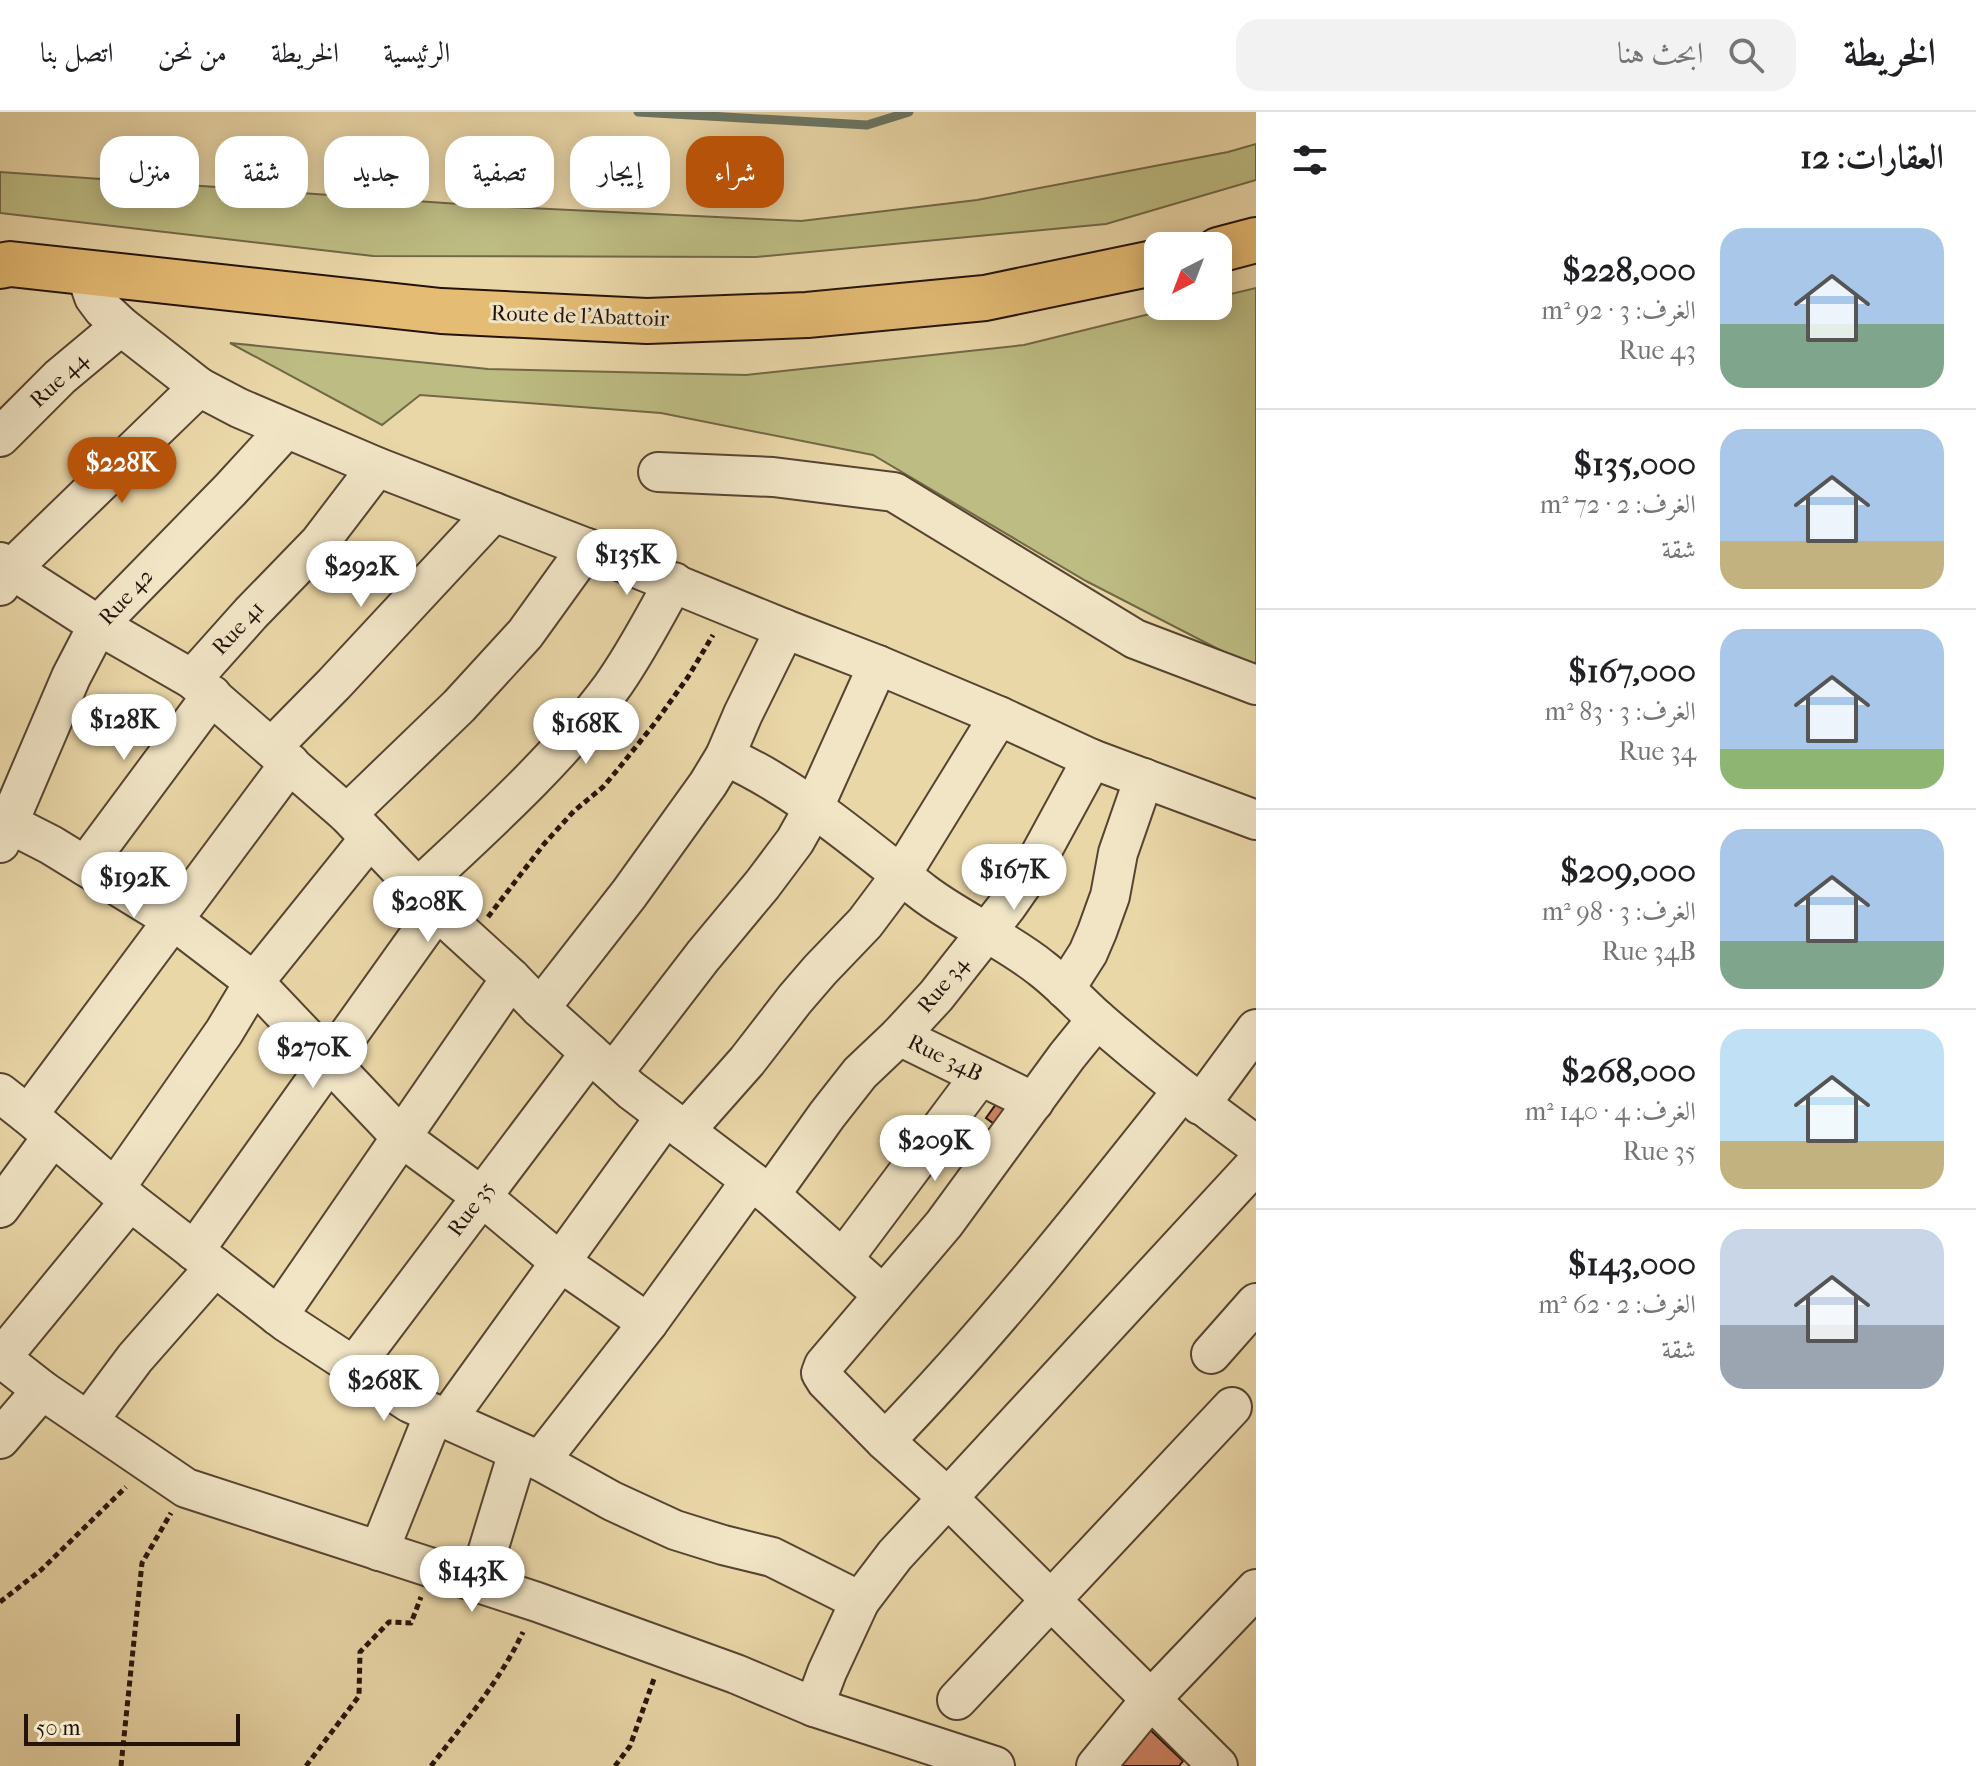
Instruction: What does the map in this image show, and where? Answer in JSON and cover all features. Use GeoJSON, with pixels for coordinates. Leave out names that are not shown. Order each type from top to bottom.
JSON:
{"type":"FeatureCollection","features":[{"type":"Feature","properties":{"kind":"main road"},"geometry":{"type":"LineString","coordinates":[[1232,246],[1256,240]]}},
{"type":"Feature","properties":{"kind":"main road","name":"Route de l’Abattoir"},"geometry":{"type":"LineString","coordinates":[[3,269],[85,271],[441,311],[647,321],[807,315],[985,298],[1144,265]]}},
{"type":"Feature","properties":{"kind":"street"},"geometry":{"type":"LineString","coordinates":[[85,271],[94,297],[121,326],[199,387],[239,408],[377,467],[878,665],[1092,759],[1256,820]]}},
{"type":"Feature","properties":{"kind":"street","name":"Rue 44"},"geometry":{"type":"LineString","coordinates":[[0,437],[60,377],[121,326]]}},
{"type":"Feature","properties":{"kind":"street"},"geometry":{"type":"LineString","coordinates":[[199,387],[4,572],[202,687],[359,826],[540,1008],[631,1090],[760,1188],[883,1295]]}},
{"type":"Feature","properties":{"kind":"street","name":"Rue 42"},"geometry":{"type":"LineString","coordinates":[[3,829],[71,677],[98,625],[286,429]]}},
{"type":"Feature","properties":{"kind":"street","name":"Rue 41"},"geometry":{"type":"LineString","coordinates":[[85,866],[251,613],[319,543],[377,467]]}},
{"type":"Feature","properties":{"kind":"street"},"geometry":{"type":"LineString","coordinates":[[658,472],[773,477],[894,492],[1135,639],[1256,685]]}},
{"type":"Feature","properties":{"kind":"street"},"geometry":{"type":"LineString","coordinates":[[0,1208],[27,1115],[173,920],[281,755],[334,684],[494,512]]}},
{"type":"Feature","properties":{"kind":"street"},"geometry":{"type":"LineString","coordinates":[[587,548],[525,634],[459,706],[386,778],[359,826],[254,982],[122,1194],[1,1358],[42,1390],[186,1488],[537,1602],[736,1674],[935,1757],[995,1766]]}},
{"type":"Feature","properties":{"kind":"street"},"geometry":{"type":"LineString","coordinates":[[88,1421],[204,1259],[429,898],[612,687],[674,582]]}},
{"type":"Feature","properties":{"kind":"street"},"geometry":{"type":"LineString","coordinates":[[540,1008],[629,894],[708,784],[725,756],[785,629]]}},
{"type":"Feature","properties":{"kind":"street","name":"Rue 35"},"geometry":{"type":"LineString","coordinates":[[354,1366],[481,1196],[703,956],[795,841],[814,807],[878,665]]}},
{"type":"Feature","properties":{"kind":"street"},"geometry":{"type":"LineString","coordinates":[[379,1551],[441,1416],[560,1262],[675,1124],[747,1061],[795,999],[865,923],[901,875],[999,716]]}},
{"type":"Feature","properties":{"kind":"street"},"geometry":{"type":"LineString","coordinates":[[725,756],[752,768],[814,807],[955,914],[1041,967],[1191,1098],[1256,1145]]}},
{"type":"Feature","properties":{"kind":"street","name":"Rue 34"},"geometry":{"type":"LineString","coordinates":[[529,1456],[648,1323],[860,1073],[936,996],[1030,873],[1092,759]]}},
{"type":"Feature","properties":{"kind":"street"},"geometry":{"type":"LineString","coordinates":[[1065,989],[1084,961],[1097,932],[1110,896],[1118,853],[1144,778]]}},
{"type":"Feature","properties":{"kind":"street"},"geometry":{"type":"LineString","coordinates":[[3,829],[51,845],[173,920],[254,982],[401,1137],[481,1196],[560,1262],[648,1323]]}},
{"type":"Feature","properties":{"kind":"street"},"geometry":{"type":"LineString","coordinates":[[278,1316],[511,978]]}},
{"type":"Feature","properties":{"kind":"street"},"geometry":{"type":"LineString","coordinates":[[1097,1019],[944,1224],[824,1365],[821,1373],[885,1441],[947,1497],[1218,1766]]}},
{"type":"Feature","properties":{"kind":"street"},"geometry":{"type":"LineString","coordinates":[[885,1441],[999,1318],[1191,1098],[1256,1029]]}},
{"type":"Feature","properties":{"kind":"street","name":"Rue 34B"},"geometry":{"type":"LineString","coordinates":[[899,1036],[1034,1102]]}},
{"type":"Feature","properties":{"kind":"street"},"geometry":{"type":"LineString","coordinates":[[843,1259],[980,1076]]}},
{"type":"Feature","properties":{"kind":"street"},"geometry":{"type":"LineString","coordinates":[[27,1115],[278,1316],[410,1403],[529,1456],[612,1501],[675,1530],[772,1557],[860,1601]]}},
{"type":"Feature","properties":{"kind":"street"},"geometry":{"type":"LineString","coordinates":[[814,1707],[860,1601],[895,1555],[1256,1164]]}},
{"type":"Feature","properties":{"kind":"street"},"geometry":{"type":"LineString","coordinates":[[1211,1354],[1256,1303]]}},
{"type":"Feature","properties":{"kind":"street"},"geometry":{"type":"LineString","coordinates":[[0,1439],[42,1390]]}},
{"type":"Feature","properties":{"kind":"street"},"geometry":{"type":"LineString","coordinates":[[957,1700],[1232,1407]]}},
{"type":"Feature","properties":{"kind":"street"},"geometry":{"type":"LineString","coordinates":[[478,1583],[529,1456]]}},
{"type":"Feature","properties":{"kind":"street"},"geometry":{"type":"LineString","coordinates":[[1096,1766],[1151,1699],[1256,1589]]}},
{"type":"Feature","properties":{"kind":"path"},"geometry":{"type":"LineString","coordinates":[[470,940],[544,844],[574,811],[603,787],[655,723],[688,677],[730,607]]}},
{"type":"Feature","properties":{"kind":"path"},"geometry":{"type":"LineString","coordinates":[[0,1602],[41,1570],[150,1464]]}},
{"type":"Feature","properties":{"kind":"path"},"geometry":{"type":"LineString","coordinates":[[121,1766],[142,1563],[186,1488]]}},
{"type":"Feature","properties":{"kind":"path"},"geometry":{"type":"LineString","coordinates":[[306,1766],[359,1696],[360,1652],[389,1622],[411,1623],[430,1569]]}},
{"type":"Feature","properties":{"kind":"path"},"geometry":{"type":"LineString","coordinates":[[431,1766],[486,1695],[516,1647],[537,1602]]}},
{"type":"Feature","properties":{"kind":"path"},"geometry":{"type":"LineString","coordinates":[[615,1766],[630,1746],[665,1648]]}},
{"type":"Feature","properties":{"kind":"shaded area"},"geometry":{"type":"Polygon","coordinates":[[[1256,144],[1256,180],[1106,224],[756,257],[373,256],[0,213],[0,172],[100,179],[100,208],[199,208],[199,186],[215,187],[215,208],[308,208],[308,193],[324,195],[324,208],[429,208],[429,202],[445,203],[445,208],[530,208],[801,221],[977,200],[1256,144]]]}},
{"type":"Feature","properties":{"kind":"shaded area"},"geometry":{"type":"Polygon","coordinates":[[[1256,288],[1256,662],[1251,666],[1086,581],[873,455],[661,413],[420,395],[382,425],[230,343],[488,369],[746,375],[1024,345],[1144,315],[1144,320],[1232,320],[1232,294],[1256,288]]]}},
{"type":"Feature","properties":{"kind":"building"},"geometry":{"type":"Polygon","coordinates":[[[999,1100],[1019,1115],[1005,1132],[986,1118],[999,1100]]]}},
{"type":"Feature","properties":{"kind":"building"},"geometry":{"type":"Polygon","coordinates":[[[1141,1721],[1183,1761],[1179,1766],[1110,1766],[1141,1721]]]}},
{"type":"Feature","properties":{"kind":"waterway"},"geometry":{"type":"LineString","coordinates":[[638,112],[867,125],[909,112]]}}]}
